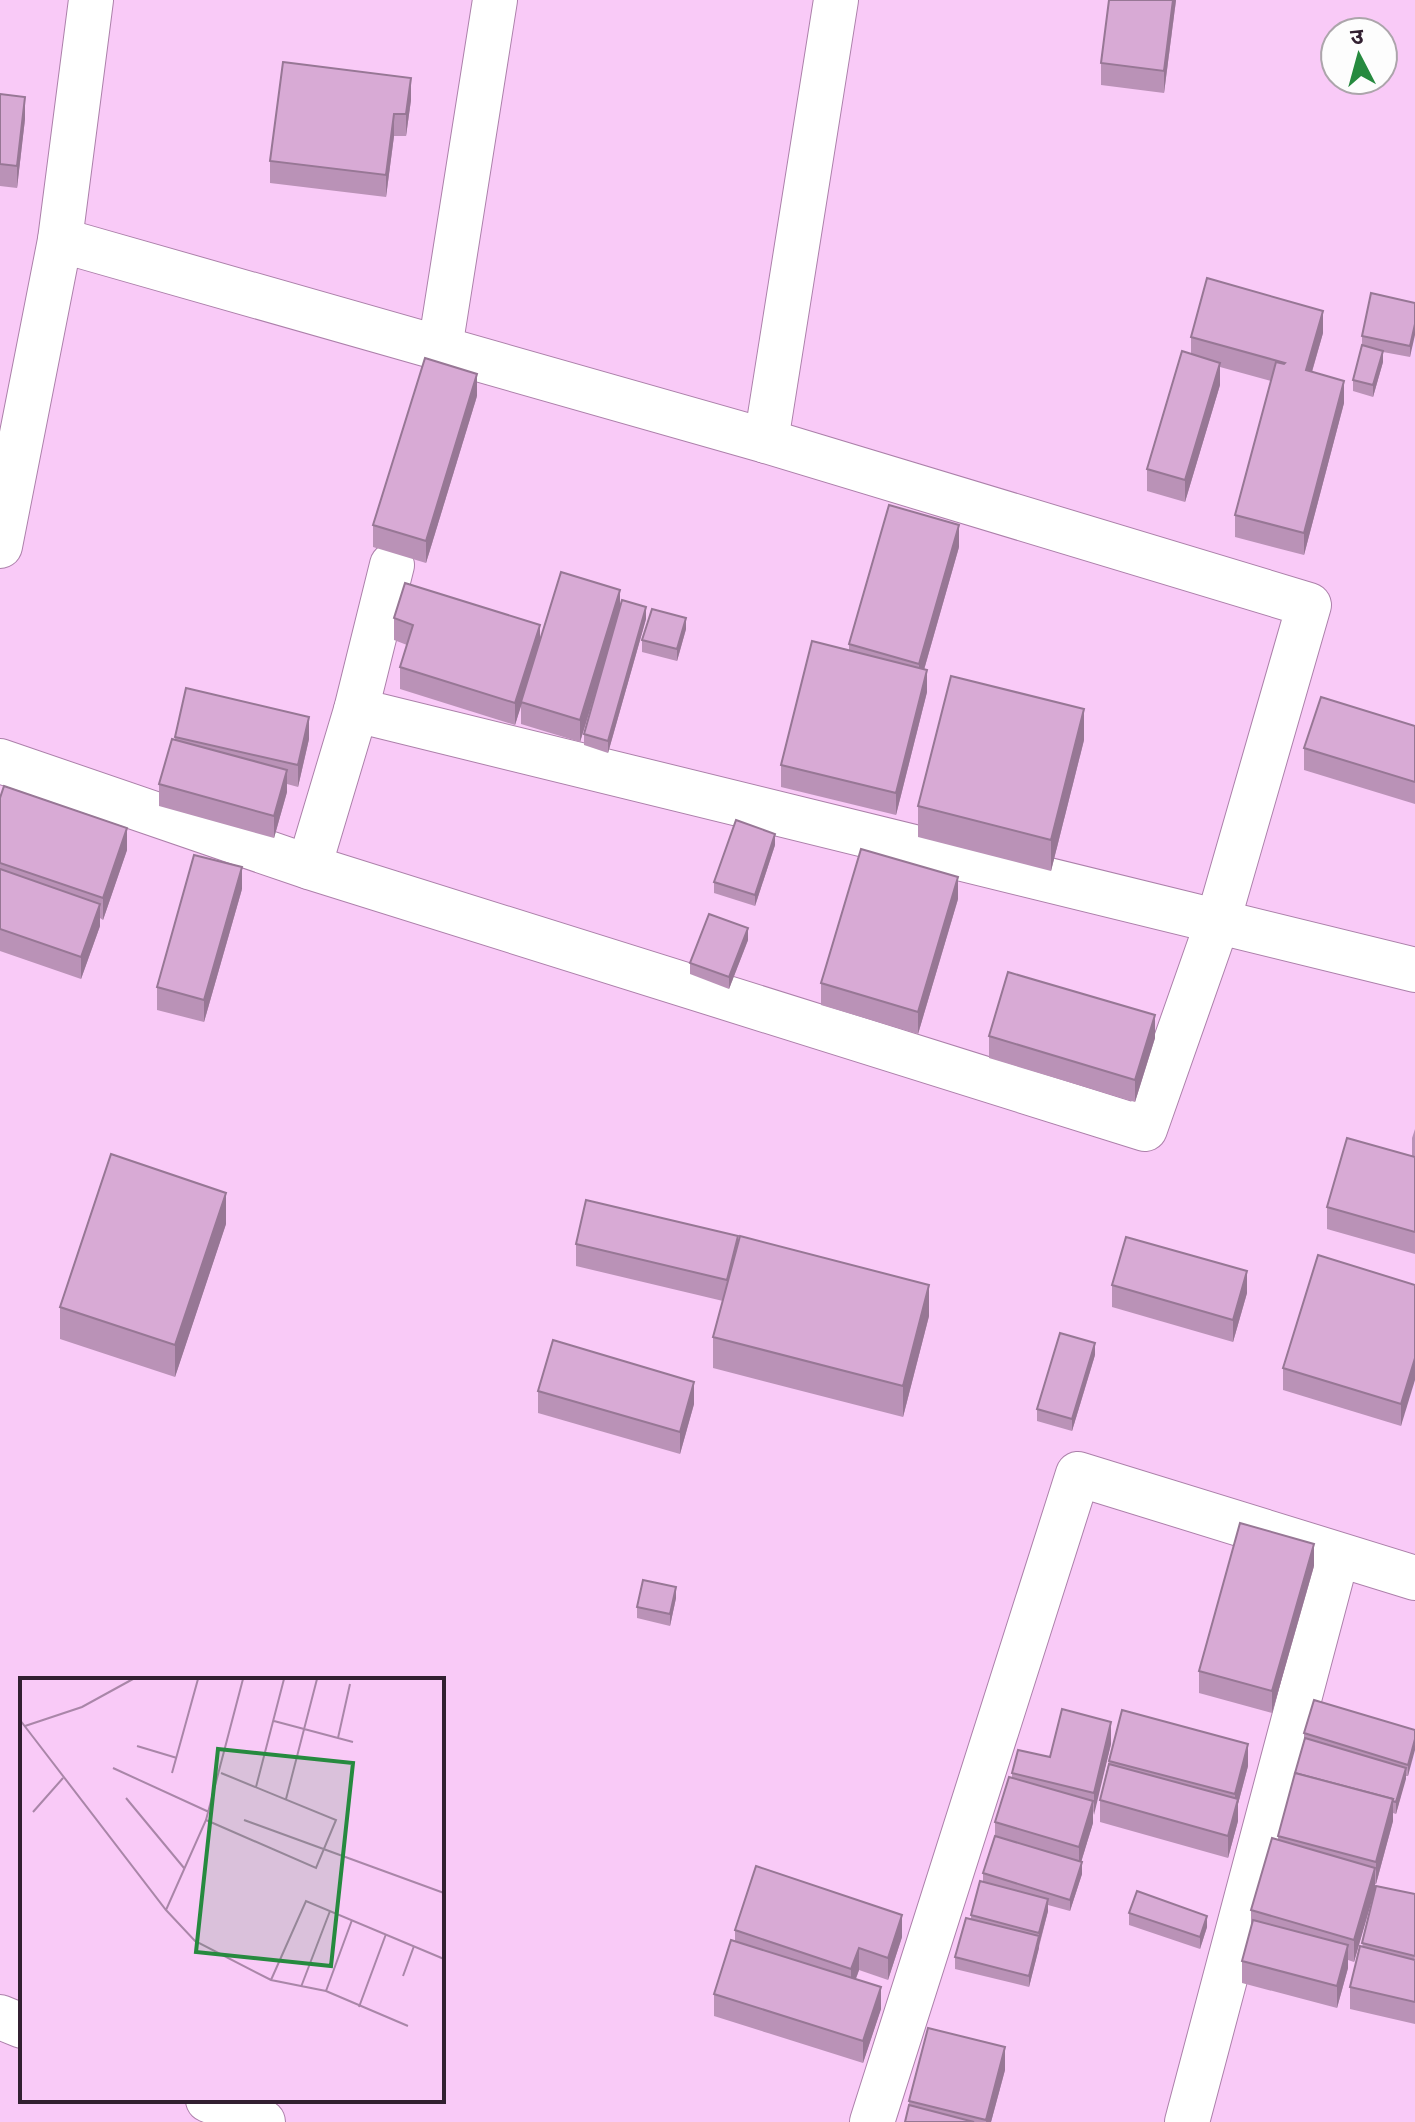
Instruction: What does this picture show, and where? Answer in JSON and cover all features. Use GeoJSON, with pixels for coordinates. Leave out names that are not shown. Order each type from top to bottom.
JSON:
{"type":"FeatureCollection","features":[{"type":"Feature","properties":{"kind":"street"},"geometry":{"type":"LineString","coordinates":[[0,546],[60,240],[91,0]]}},
{"type":"Feature","properties":{"kind":"street"},"geometry":{"type":"LineString","coordinates":[[440,348],[495,0]]}},
{"type":"Feature","properties":{"kind":"street"},"geometry":{"type":"LineString","coordinates":[[766,441],[836,0]]}},
{"type":"Feature","properties":{"kind":"street"},"geometry":{"type":"LineString","coordinates":[[0,761],[309,867],[1145,1129],[1218,921],[1309,605],[766,441],[60,240]]}},
{"type":"Feature","properties":{"kind":"street"},"geometry":{"type":"LineString","coordinates":[[309,867],[356,710],[392,565]]}},
{"type":"Feature","properties":{"kind":"street"},"geometry":{"type":"LineString","coordinates":[[356,710],[1415,970]]}},
{"type":"Feature","properties":{"kind":"street"},"geometry":{"type":"LineString","coordinates":[[872,2122],[1078,1474],[1415,1578]]}},
{"type":"Feature","properties":{"kind":"street"},"geometry":{"type":"LineString","coordinates":[[1187,2122],[1337,1556]]}},
{"type":"Feature","properties":{"kind":"street"},"geometry":{"type":"LineString","coordinates":[[0,2017],[20,2025]]}},
{"type":"Feature","properties":{"kind":"street"},"geometry":{"type":"LineString","coordinates":[[213,2102],[263,2122]]}},
{"type":"Feature","properties":{"kind":"building"},"geometry":{"type":"Polygon","coordinates":[[[1109,0],[1173,0],[1164,71],[1101,63],[1109,0]]]}},
{"type":"Feature","properties":{"kind":"building"},"geometry":{"type":"Polygon","coordinates":[[[283,62],[411,78],[406,114],[394,114],[386,175],[270,161],[283,62]]]}},
{"type":"Feature","properties":{"kind":"building"},"geometry":{"type":"Polygon","coordinates":[[[0,94],[25,97],[17,166],[0,164],[0,94]]]}},
{"type":"Feature","properties":{"kind":"building"},"geometry":{"type":"Polygon","coordinates":[[[1207,278],[1323,311],[1306,370],[1344,381],[1304,533],[1235,515],[1276,362],[1285,363],[1191,337],[1207,278]]]}},
{"type":"Feature","properties":{"kind":"building"},"geometry":{"type":"Polygon","coordinates":[[[1371,293],[1415,303],[1415,324],[1410,346],[1362,336],[1371,293]]]}},
{"type":"Feature","properties":{"kind":"building"},"geometry":{"type":"Polygon","coordinates":[[[1362,345],[1383,351],[1373,385],[1353,380],[1362,345]]]}},
{"type":"Feature","properties":{"kind":"building"},"geometry":{"type":"Polygon","coordinates":[[[1182,351],[1220,363],[1185,480],[1147,469],[1182,351]]]}},
{"type":"Feature","properties":{"kind":"building"},"geometry":{"type":"Polygon","coordinates":[[[425,358],[477,374],[426,541],[373,525],[425,358]]]}},
{"type":"Feature","properties":{"kind":"building"},"geometry":{"type":"Polygon","coordinates":[[[889,505],[959,525],[919,664],[849,644],[889,505]]]}},
{"type":"Feature","properties":{"kind":"building"},"geometry":{"type":"Polygon","coordinates":[[[561,572],[620,590],[580,720],[521,702],[561,572]]]}},
{"type":"Feature","properties":{"kind":"building"},"geometry":{"type":"Polygon","coordinates":[[[405,583],[540,625],[515,703],[400,667],[413,625],[394,618],[405,583]]]}},
{"type":"Feature","properties":{"kind":"building"},"geometry":{"type":"Polygon","coordinates":[[[622,600],[646,607],[608,741],[584,734],[622,600]]]}},
{"type":"Feature","properties":{"kind":"building"},"geometry":{"type":"Polygon","coordinates":[[[652,609],[686,618],[677,649],[642,640],[652,609]]]}},
{"type":"Feature","properties":{"kind":"building"},"geometry":{"type":"Polygon","coordinates":[[[812,641],[927,670],[896,793],[781,765],[812,641]]]}},
{"type":"Feature","properties":{"kind":"building"},"geometry":{"type":"Polygon","coordinates":[[[951,676],[1084,709],[1051,840],[918,806],[951,676]]]}},
{"type":"Feature","properties":{"kind":"building"},"geometry":{"type":"Polygon","coordinates":[[[186,688],[309,717],[298,765],[175,737],[186,688]]]}},
{"type":"Feature","properties":{"kind":"building"},"geometry":{"type":"Polygon","coordinates":[[[1321,697],[1415,726],[1415,782],[1304,748],[1321,697]]]}},
{"type":"Feature","properties":{"kind":"building"},"geometry":{"type":"Polygon","coordinates":[[[172,739],[287,770],[274,816],[159,784],[172,739]]]}},
{"type":"Feature","properties":{"kind":"building"},"geometry":{"type":"Polygon","coordinates":[[[4,786],[127,828],[103,898],[0,863],[0,798],[4,786]]]}},
{"type":"Feature","properties":{"kind":"building"},"geometry":{"type":"Polygon","coordinates":[[[736,820],[775,834],[755,895],[714,882],[736,820]]]}},
{"type":"Feature","properties":{"kind":"building"},"geometry":{"type":"Polygon","coordinates":[[[861,849],[958,877],[918,1012],[821,983],[861,849]]]}},
{"type":"Feature","properties":{"kind":"building"},"geometry":{"type":"Polygon","coordinates":[[[194,855],[242,867],[204,1000],[157,987],[194,855]]]}},
{"type":"Feature","properties":{"kind":"building"},"geometry":{"type":"Polygon","coordinates":[[[0,869],[100,904],[81,957],[0,929],[0,869]]]}},
{"type":"Feature","properties":{"kind":"building"},"geometry":{"type":"Polygon","coordinates":[[[709,914],[748,928],[729,977],[690,963],[709,914]]]}},
{"type":"Feature","properties":{"kind":"building"},"geometry":{"type":"Polygon","coordinates":[[[1008,972],[1155,1015],[1135,1080],[989,1036],[1008,972]]]}},
{"type":"Feature","properties":{"kind":"building"},"geometry":{"type":"Polygon","coordinates":[[[1347,1138],[1415,1157],[1415,1232],[1327,1207],[1347,1138]]]}},
{"type":"Feature","properties":{"kind":"building"},"geometry":{"type":"Polygon","coordinates":[[[111,1154],[226,1193],[175,1345],[60,1307],[111,1154]]]}},
{"type":"Feature","properties":{"kind":"building"},"geometry":{"type":"Polygon","coordinates":[[[586,1200],[738,1236],[727,1280],[576,1244],[586,1200]]]}},
{"type":"Feature","properties":{"kind":"building"},"geometry":{"type":"Polygon","coordinates":[[[740,1236],[929,1285],[903,1386],[713,1337],[740,1236]]]}},
{"type":"Feature","properties":{"kind":"building"},"geometry":{"type":"Polygon","coordinates":[[[1126,1237],[1247,1271],[1233,1320],[1112,1285],[1126,1237]]]}},
{"type":"Feature","properties":{"kind":"building"},"geometry":{"type":"Polygon","coordinates":[[[1318,1255],[1415,1285],[1415,1358],[1401,1404],[1283,1368],[1318,1255]]]}},
{"type":"Feature","properties":{"kind":"building"},"geometry":{"type":"Polygon","coordinates":[[[1060,1333],[1095,1343],[1072,1419],[1037,1409],[1060,1333]]]}},
{"type":"Feature","properties":{"kind":"building"},"geometry":{"type":"Polygon","coordinates":[[[553,1340],[694,1382],[680,1432],[538,1391],[553,1340]]]}},
{"type":"Feature","properties":{"kind":"building"},"geometry":{"type":"Polygon","coordinates":[[[1240,1523],[1314,1544],[1272,1691],[1199,1671],[1240,1523]]]}},
{"type":"Feature","properties":{"kind":"building"},"geometry":{"type":"Polygon","coordinates":[[[643,1580],[676,1587],[670,1614],[637,1607],[643,1580]]]}},
{"type":"Feature","properties":{"kind":"building"},"geometry":{"type":"Polygon","coordinates":[[[1314,1700],[1415,1730],[1408,1765],[1304,1733],[1314,1700]]]}},
{"type":"Feature","properties":{"kind":"building"},"geometry":{"type":"Polygon","coordinates":[[[1062,1709],[1111,1722],[1094,1793],[1012,1773],[1018,1750],[1050,1757],[1062,1709]]]}},
{"type":"Feature","properties":{"kind":"building"},"geometry":{"type":"Polygon","coordinates":[[[1122,1710],[1248,1744],[1235,1794],[1109,1761],[1122,1710]]]}},
{"type":"Feature","properties":{"kind":"building"},"geometry":{"type":"Polygon","coordinates":[[[1305,1738],[1406,1768],[1396,1802],[1295,1773],[1305,1738]]]}},
{"type":"Feature","properties":{"kind":"building"},"geometry":{"type":"Polygon","coordinates":[[[1109,1764],[1238,1799],[1228,1836],[1100,1800],[1109,1764]]]}},
{"type":"Feature","properties":{"kind":"building"},"geometry":{"type":"Polygon","coordinates":[[[1295,1773],[1393,1799],[1376,1862],[1278,1836],[1295,1773]]]}},
{"type":"Feature","properties":{"kind":"building"},"geometry":{"type":"Polygon","coordinates":[[[1009,1777],[1093,1801],[1079,1847],[995,1822],[1009,1777]]]}},
{"type":"Feature","properties":{"kind":"building"},"geometry":{"type":"Polygon","coordinates":[[[995,1836],[1082,1862],[1070,1900],[983,1873],[995,1836]]]}},
{"type":"Feature","properties":{"kind":"building"},"geometry":{"type":"Polygon","coordinates":[[[1272,1838],[1375,1868],[1354,1940],[1251,1910],[1272,1838]]]}},
{"type":"Feature","properties":{"kind":"building"},"geometry":{"type":"Polygon","coordinates":[[[756,1866],[902,1915],[888,1958],[859,1948],[851,1969],[735,1930],[756,1866]]]}},
{"type":"Feature","properties":{"kind":"building"},"geometry":{"type":"Polygon","coordinates":[[[980,1881],[1048,1899],[1039,1933],[971,1915],[980,1881]]]}},
{"type":"Feature","properties":{"kind":"building"},"geometry":{"type":"Polygon","coordinates":[[[1376,1886],[1415,1894],[1415,1956],[1362,1943],[1376,1886]]]}},
{"type":"Feature","properties":{"kind":"building"},"geometry":{"type":"Polygon","coordinates":[[[1137,1891],[1207,1916],[1200,1937],[1129,1913],[1137,1891]]]}},
{"type":"Feature","properties":{"kind":"building"},"geometry":{"type":"Polygon","coordinates":[[[966,1918],[1039,1936],[1029,1976],[955,1957],[966,1918]]]}},
{"type":"Feature","properties":{"kind":"building"},"geometry":{"type":"Polygon","coordinates":[[[1253,1920],[1348,1945],[1337,1986],[1242,1961],[1253,1920]]]}},
{"type":"Feature","properties":{"kind":"building"},"geometry":{"type":"Polygon","coordinates":[[[731,1940],[881,1987],[863,2041],[714,1994],[731,1940]]]}},
{"type":"Feature","properties":{"kind":"building"},"geometry":{"type":"Polygon","coordinates":[[[1360,1946],[1415,1960],[1415,2002],[1350,1987],[1360,1946]]]}},
{"type":"Feature","properties":{"kind":"building"},"geometry":{"type":"Polygon","coordinates":[[[928,2028],[1005,2047],[986,2120],[909,2101],[928,2028]]]}},
{"type":"Feature","properties":{"kind":"building"},"geometry":{"type":"Polygon","coordinates":[[[909,2105],[974,2122],[905,2122],[909,2105]]]}}]}
